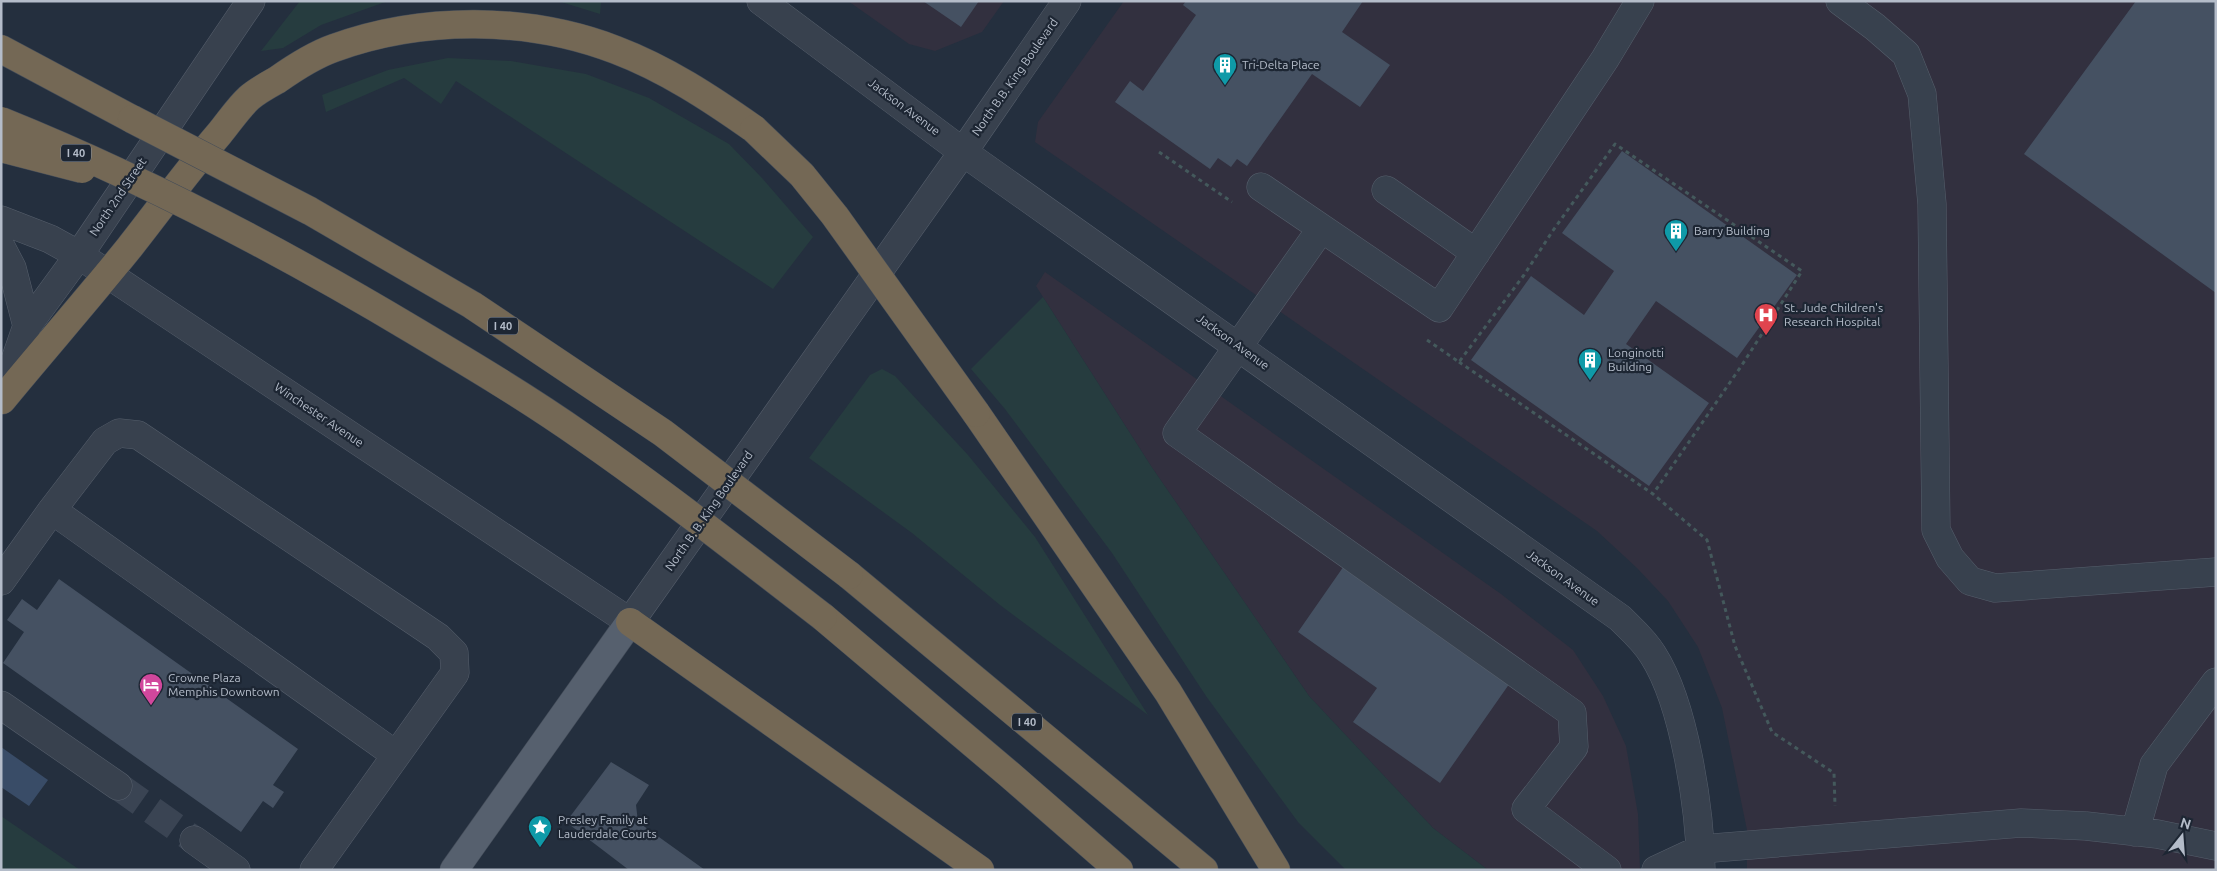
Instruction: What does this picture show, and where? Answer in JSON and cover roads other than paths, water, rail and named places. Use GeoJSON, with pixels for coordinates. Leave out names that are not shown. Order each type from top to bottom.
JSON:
{"type":"FeatureCollection","features":[{"type":"Feature","properties":{"kind":"highway"},"geometry":{"type":"LineString","coordinates":[[2,400],[107,274],[186,172],[250,98],[295,67],[333,48],[376,36],[420,27],[470,25],[516,27],[569,35],[615,49],[659,68],[705,94],[754,129],[802,175],[835,216],[976,414],[1168,692],[1276,870]]}},
{"type":"Feature","properties":{"kind":"highway"},"geometry":{"type":"LineString","coordinates":[[1,49],[132,119]]}},
{"type":"Feature","properties":{"kind":"highway","name":"I 40"},"geometry":{"type":"LineString","coordinates":[[1,68],[132,119],[310,210],[472,306],[663,433],[849,575],[1204,870]]}},
{"type":"Feature","properties":{"kind":"highway","name":"I 40"},"geometry":{"type":"LineString","coordinates":[[1,121],[53,142],[253,239],[358,297],[484,373],[581,436],[685,510],[823,617],[1119,870]]}},
{"type":"Feature","properties":{"kind":"highway"},"geometry":{"type":"LineString","coordinates":[[1,148],[149,187]]}},
{"type":"Feature","properties":{"kind":"highway"},"geometry":{"type":"LineString","coordinates":[[630,622],[980,870]]}},
{"type":"Feature","properties":{"kind":"main road","name":"North B. B. King Boulevard"},"geometry":{"type":"LineString","coordinates":[[454,870],[630,622]]}},
{"type":"Feature","properties":{"kind":"street","name":"North 2nd Street"},"geometry":{"type":"LineString","coordinates":[[2,400],[27,326],[79,255],[251,1]]}},
{"type":"Feature","properties":{"kind":"street","name":"Jackson Avenue"},"geometry":{"type":"LineString","coordinates":[[762,1],[963,152],[1620,618],[1640,636],[1653,655],[1664,677],[1675,708],[1691,770],[1701,859]]}},
{"type":"Feature","properties":{"kind":"street","name":"North B.B. King Boulevard"},"geometry":{"type":"LineString","coordinates":[[963,152],[1067,1]]}},
{"type":"Feature","properties":{"kind":"street"},"geometry":{"type":"LineString","coordinates":[[1261,187],[1439,308],[1605,58],[1640,1]]}},
{"type":"Feature","properties":{"kind":"street"},"geometry":{"type":"LineString","coordinates":[[1840,1],[1875,27],[1906,54],[1922,94],[1932,204],[1936,530],[1950,558],[1970,580],[1995,588],[2216,572]]}},
{"type":"Feature","properties":{"kind":"street","name":"North B. B. King Boulevard"},"geometry":{"type":"LineString","coordinates":[[630,622],[963,152]]}},
{"type":"Feature","properties":{"kind":"street"},"geometry":{"type":"LineString","coordinates":[[1386,190],[1476,253]]}},
{"type":"Feature","properties":{"kind":"street","name":"Winchester Avenue"},"geometry":{"type":"LineString","coordinates":[[1,220],[50,239],[79,255],[630,622]]}},
{"type":"Feature","properties":{"kind":"street"},"geometry":{"type":"LineString","coordinates":[[1321,229],[1177,433],[1572,713],[1574,747],[1526,810],[1607,870]]}},
{"type":"Feature","properties":{"kind":"street"},"geometry":{"type":"LineString","coordinates":[[1,246],[12,268],[27,326]]}},
{"type":"Feature","properties":{"kind":"street"},"geometry":{"type":"LineString","coordinates":[[1,581],[105,441],[120,433],[138,435],[438,637],[454,653],[455,673],[314,870]]}},
{"type":"Feature","properties":{"kind":"street"},"geometry":{"type":"LineString","coordinates":[[52,510],[396,755]]}},
{"type":"Feature","properties":{"kind":"street"},"geometry":{"type":"LineString","coordinates":[[2134,832],[2154,765],[2216,682]]}},
{"type":"Feature","properties":{"kind":"street"},"geometry":{"type":"LineString","coordinates":[[1,705],[118,786]]}},
{"type":"Feature","properties":{"kind":"street"},"geometry":{"type":"LineString","coordinates":[[1656,870],[1701,859],[1836,838],[2021,823],[2086,826],[2216,846]]}},
{"type":"Feature","properties":{"kind":"street"},"geometry":{"type":"LineString","coordinates":[[194,840],[236,870]]}},
{"type":"Feature","properties":{"kind":"water"},"geometry":{"type":"Polygon","coordinates":[[[1,747],[48,780],[29,806],[1,787],[1,747]]]}},
{"type":"Feature","properties":{"kind":"tunnel"},"geometry":{"type":"LineString","coordinates":[[118,786],[194,840]]}},
{"type":"Feature","properties":{"kind":"place","name":"Tri-Delta Place"},"geometry":{"type":"Point","coordinates":[1225,86]}},
{"type":"Feature","properties":{"kind":"place","name":"Barry Building"},"geometry":{"type":"Point","coordinates":[1676,252]}},
{"type":"Feature","properties":{"kind":"place","name":"St. Jude Children's Research Hospital"},"geometry":{"type":"Point","coordinates":[1766,336]}},
{"type":"Feature","properties":{"kind":"place","name":"Longinotti Building"},"geometry":{"type":"Point","coordinates":[1590,381]}},
{"type":"Feature","properties":{"kind":"place","name":"Crowne Plaza Memphis Downtown"},"geometry":{"type":"Point","coordinates":[151,706]}},
{"type":"Feature","properties":{"kind":"place","name":"Presley Family at Lauderdale Courts"},"geometry":{"type":"Point","coordinates":[540,848]}}]}
